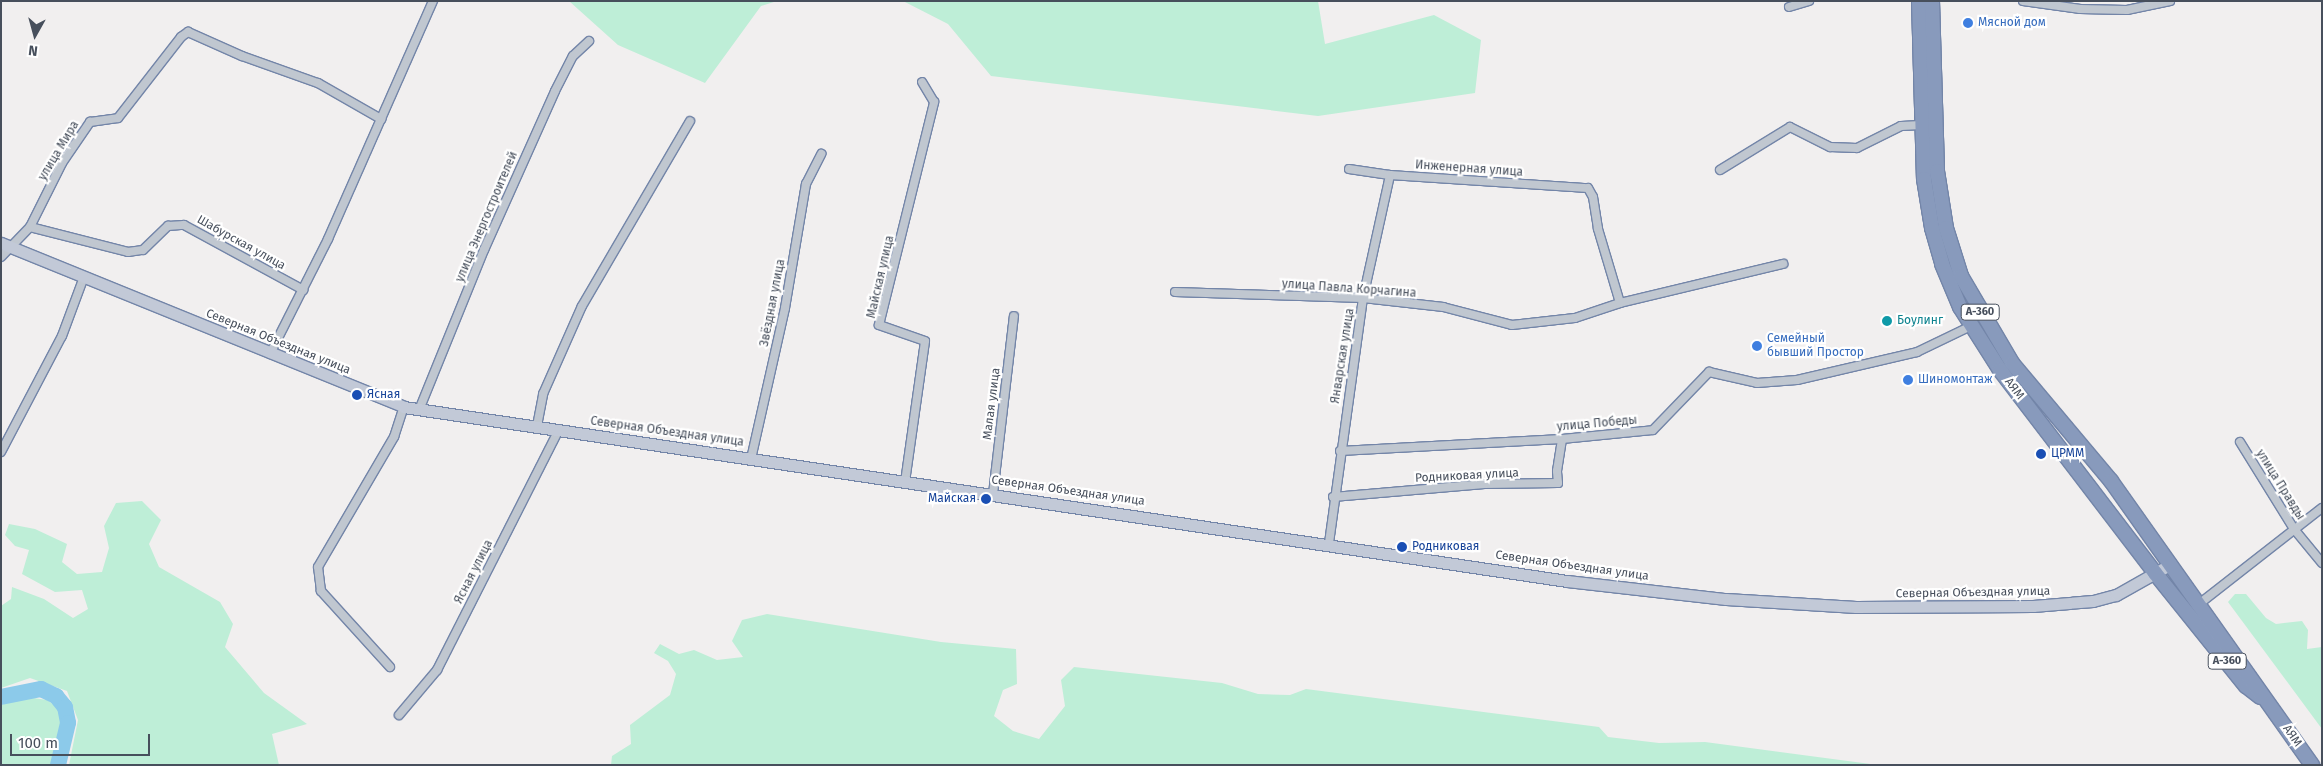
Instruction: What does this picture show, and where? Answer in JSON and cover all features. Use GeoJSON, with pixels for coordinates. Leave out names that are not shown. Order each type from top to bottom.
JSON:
{"type":"FeatureCollection","features":[{"type":"Feature","properties":{"kind":"highway","name":"АЯМ"},"geometry":{"type":"LineString","coordinates":[[1918,1],[1921,126],[1932,228],[1942,264],[1971,326],[2000,370],[2155,573],[2246,686],[2272,708]]}},
{"type":"Feature","properties":{"kind":"highway","name":"АЯМ"},"geometry":{"type":"LineString","coordinates":[[1932,1],[1937,171],[1946,228],[1961,276],[2012,363],[2111,481],[2312,765]]}},
{"type":"Feature","properties":{"kind":"street"},"geometry":{"type":"LineString","coordinates":[[270,354],[303,290],[433,1]]}},
{"type":"Feature","properties":{"kind":"street"},"geometry":{"type":"LineString","coordinates":[[1790,7],[1809,1]]}},
{"type":"Feature","properties":{"kind":"street"},"geometry":{"type":"LineString","coordinates":[[2023,1],[2080,10],[2127,10],[2170,1]]}},
{"type":"Feature","properties":{"kind":"street","name":"улица Мира"},"geometry":{"type":"LineString","coordinates":[[1,256],[5,244],[30,227],[62,162],[90,122],[118,118],[180,37],[188,32],[242,56],[318,83],[381,119]]}},
{"type":"Feature","properties":{"kind":"street","name":"улица Энергостроителей"},"geometry":{"type":"LineString","coordinates":[[419,410],[484,250],[555,90],[573,56],[589,41]]}},
{"type":"Feature","properties":{"kind":"street","name":"Майская улица"},"geometry":{"type":"LineString","coordinates":[[905,482],[925,341],[879,325],[934,102],[922,82]]}},
{"type":"Feature","properties":{"kind":"street"},"geometry":{"type":"LineString","coordinates":[[537,426],[543,394],[582,306],[690,121]]}},
{"type":"Feature","properties":{"kind":"street"},"geometry":{"type":"LineString","coordinates":[[1720,170],[1790,127],[1830,147],[1857,148],[1901,126],[1921,126]]}},
{"type":"Feature","properties":{"kind":"street","name":"Звёздная улица"},"geometry":{"type":"LineString","coordinates":[[751,459],[785,308],[806,184],[821,154]]}},
{"type":"Feature","properties":{"kind":"street","name":"Инженерная улица"},"geometry":{"type":"LineString","coordinates":[[1349,169],[1390,175],[1588,188],[1593,197],[1598,229],[1620,303]]}},
{"type":"Feature","properties":{"kind":"street","name":"Январская улица"},"geometry":{"type":"LineString","coordinates":[[1329,543],[1333,497],[1363,298],[1390,175]]}},
{"type":"Feature","properties":{"kind":"street","name":"Шабурская улица"},"geometry":{"type":"LineString","coordinates":[[30,227],[128,252],[144,250],[168,226],[184,224],[303,290]]}},
{"type":"Feature","properties":{"kind":"street","name":"Северная Объездная улица"},"geometry":{"type":"LineString","coordinates":[[5,244],[270,354],[404,407],[1329,543],[1567,581],[1726,599],[1856,607],[2066,605],[2116,595],[2171,564]]}},
{"type":"Feature","properties":{"kind":"street","name":"улица Павла Корчагина"},"geometry":{"type":"LineString","coordinates":[[1174,292],[1363,298],[1443,307],[1512,325],[1575,318],[1620,303],[1783,264]]}},
{"type":"Feature","properties":{"kind":"street"},"geometry":{"type":"LineString","coordinates":[[1,452],[62,336],[84,277]]}},
{"type":"Feature","properties":{"kind":"street","name":"Малая улица"},"geometry":{"type":"LineString","coordinates":[[993,494],[1014,316]]}},
{"type":"Feature","properties":{"kind":"street","name":"улица Победы"},"geometry":{"type":"LineString","coordinates":[[1340,452],[1562,439],[1653,430],[1709,372],[1757,383],[1797,380],[1917,352],[1971,326]]}},
{"type":"Feature","properties":{"kind":"street"},"geometry":{"type":"LineString","coordinates":[[390,667],[321,591],[318,567],[394,437],[404,407]]}},
{"type":"Feature","properties":{"kind":"street","name":"Ясная улица"},"geometry":{"type":"LineString","coordinates":[[399,715],[437,670],[559,430]]}},
{"type":"Feature","properties":{"kind":"street","name":"Родниковая улица"},"geometry":{"type":"LineString","coordinates":[[1333,497],[1484,484],[1558,483],[1557,470],[1562,439]]}},
{"type":"Feature","properties":{"kind":"street","name":"улица Правды"},"geometry":{"type":"LineString","coordinates":[[2240,442],[2294,529],[2322,563]]}},
{"type":"Feature","properties":{"kind":"street"},"geometry":{"type":"LineString","coordinates":[[2199,604],[2322,508]]}},
{"type":"Feature","properties":{"kind":"green space"},"geometry":{"type":"Polygon","coordinates":[[[569,1],[777,1],[761,6],[705,83],[618,45],[569,1]]]}},
{"type":"Feature","properties":{"kind":"green space"},"geometry":{"type":"Polygon","coordinates":[[[903,1],[1318,1],[1325,44],[1434,15],[1481,40],[1475,93],[1318,116],[991,76],[948,24],[903,1]]]}},
{"type":"Feature","properties":{"kind":"green space"},"geometry":{"type":"Polygon","coordinates":[[[142,501],[161,520],[149,544],[159,567],[220,602],[233,624],[225,647],[264,693],[307,724],[272,734],[279,765],[69,765],[78,720],[67,691],[30,678],[1,688],[1,606],[11,599],[12,587],[44,599],[73,618],[88,609],[82,590],[55,592],[22,574],[29,550],[15,546],[5,535],[9,524],[35,529],[67,544],[62,562],[77,574],[102,572],[109,548],[104,526],[116,503],[142,501]]]}},
{"type":"Feature","properties":{"kind":"green space"},"geometry":{"type":"Polygon","coordinates":[[[2235,594],[2246,594],[2266,618],[2276,624],[2302,621],[2308,630],[2307,649],[2322,647],[2322,729],[2228,602],[2235,594]]]}},
{"type":"Feature","properties":{"kind":"green space"},"geometry":{"type":"Polygon","coordinates":[[[767,614],[941,642],[1016,649],[1017,684],[1003,690],[994,716],[1013,731],[1039,739],[1065,706],[1061,680],[1074,667],[1222,683],[1258,694],[1290,695],[1306,689],[1599,727],[1608,737],[1659,743],[1705,742],[1878,765],[611,765],[612,756],[631,744],[630,725],[670,695],[676,674],[668,661],[654,653],[660,644],[679,654],[694,650],[717,660],[743,657],[732,641],[742,620],[767,614]]]}},
{"type":"Feature","properties":{"kind":"green space"},"geometry":{"type":"Polygon","coordinates":[[[27,697],[47,700],[60,709],[65,723],[55,765],[1,765],[1,705],[27,697]]]}},
{"type":"Feature","properties":{"kind":"waterway"},"geometry":{"type":"LineString","coordinates":[[1,697],[41,689],[56,696],[65,707],[68,723],[58,765]]}},
{"type":"Feature","properties":{"kind":"place","name":"Мясной дом"},"geometry":{"type":"Point","coordinates":[1968,23]}},
{"type":"Feature","properties":{"kind":"place","name":"Боулинг"},"geometry":{"type":"Point","coordinates":[1887,321]}},
{"type":"Feature","properties":{"kind":"place","name":"Семейный бывший Простор"},"geometry":{"type":"Point","coordinates":[1757,346]}},
{"type":"Feature","properties":{"kind":"place","name":"Шиномонтаж"},"geometry":{"type":"Point","coordinates":[1908,380]}},
{"type":"Feature","properties":{"kind":"place","name":"Ясная"},"geometry":{"type":"Point","coordinates":[357,395]}},
{"type":"Feature","properties":{"kind":"place","name":"ЦРММ"},"geometry":{"type":"Point","coordinates":[2041,454]}},
{"type":"Feature","properties":{"kind":"place","name":"Майская"},"geometry":{"type":"Point","coordinates":[986,499]}},
{"type":"Feature","properties":{"kind":"place","name":"Родниковая"},"geometry":{"type":"Point","coordinates":[1402,547]}}]}
